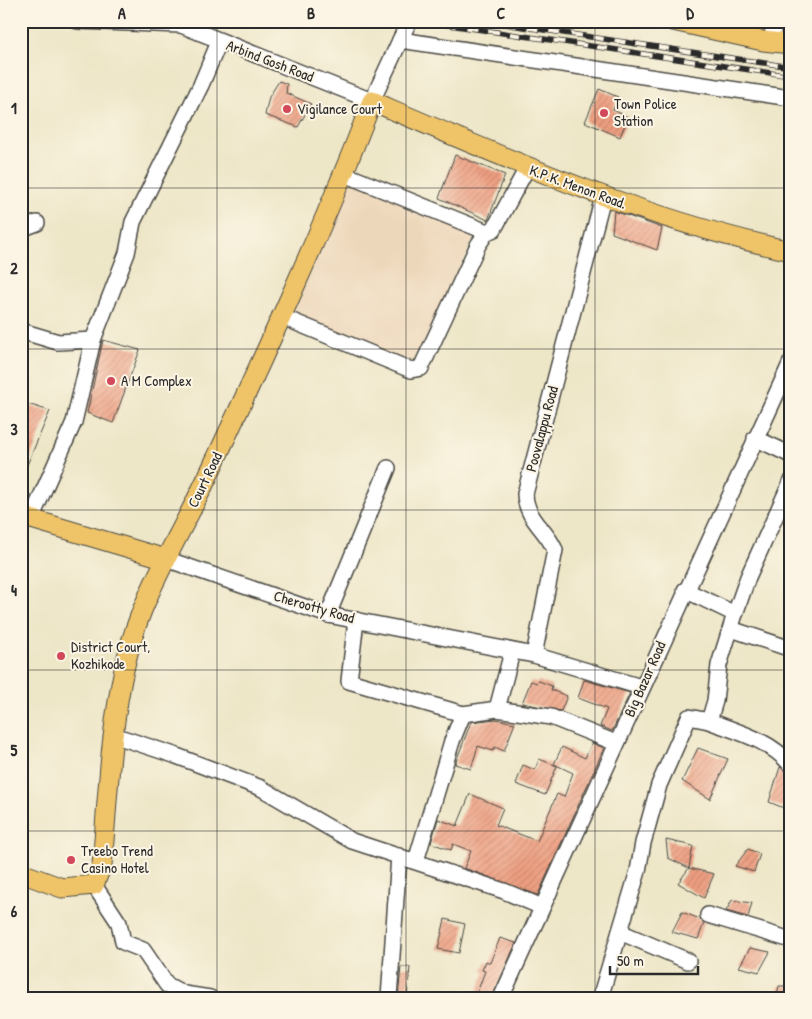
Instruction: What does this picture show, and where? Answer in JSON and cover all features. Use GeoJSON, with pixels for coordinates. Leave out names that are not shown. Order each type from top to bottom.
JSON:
{"type":"FeatureCollection","features":[{"type":"Feature","properties":{"kind":"main road"},"geometry":{"type":"LineString","coordinates":[[672,21],[782,43]]}},
{"type":"Feature","properties":{"kind":"main road","name":"K.P.K. Menon Road."},"geometry":{"type":"LineString","coordinates":[[372,101],[527,168],[603,197],[677,222],[791,251]]}},
{"type":"Feature","properties":{"kind":"main road","name":"Court Road"},"geometry":{"type":"LineString","coordinates":[[94,886],[102,865],[113,735],[126,660],[148,594],[206,479],[344,174],[372,101]]}},
{"type":"Feature","properties":{"kind":"main road","name":"Cherootty Road"},"geometry":{"type":"LineString","coordinates":[[26,518],[166,559]]}},
{"type":"Feature","properties":{"kind":"main road"},"geometry":{"type":"LineString","coordinates":[[22,874],[62,888],[94,886]]}},
{"type":"Feature","properties":{"kind":"street","name":"Arbind Gosh Road"},"geometry":{"type":"LineString","coordinates":[[77,21],[181,25],[219,42],[372,101]]}},
{"type":"Feature","properties":{"kind":"street","name":"Court Road"},"geometry":{"type":"LineString","coordinates":[[372,101],[409,21]]}},
{"type":"Feature","properties":{"kind":"street"},"geometry":{"type":"LineString","coordinates":[[772,21],[782,43]]}},
{"type":"Feature","properties":{"kind":"street"},"geometry":{"type":"LineString","coordinates":[[400,40],[791,98]]}},
{"type":"Feature","properties":{"kind":"street"},"geometry":{"type":"LineString","coordinates":[[26,518],[74,422],[94,340],[127,253],[133,222],[201,85],[219,42]]}},
{"type":"Feature","properties":{"kind":"street"},"geometry":{"type":"LineString","coordinates":[[280,316],[411,370],[421,368],[478,245],[487,232],[494,229],[527,168]]}},
{"type":"Feature","properties":{"kind":"street"},"geometry":{"type":"LineString","coordinates":[[344,174],[487,232]]}},
{"type":"Feature","properties":{"kind":"street","name":"Poovalappu Road"},"geometry":{"type":"LineString","coordinates":[[534,655],[555,550],[528,514],[525,494],[603,197]]}},
{"type":"Feature","properties":{"kind":"street"},"geometry":{"type":"LineString","coordinates":[[21,229],[37,223]]}},
{"type":"Feature","properties":{"kind":"street"},"geometry":{"type":"LineString","coordinates":[[21,331],[58,342],[94,340]]}},
{"type":"Feature","properties":{"kind":"street","name":"Big Bazar Road"},"geometry":{"type":"LineString","coordinates":[[501,998],[685,590],[791,362]]}},
{"type":"Feature","properties":{"kind":"street"},"geometry":{"type":"LineString","coordinates":[[755,438],[791,455]]}},
{"type":"Feature","properties":{"kind":"street"},"geometry":{"type":"LineString","coordinates":[[328,615],[388,468]]}},
{"type":"Feature","properties":{"kind":"street"},"geometry":{"type":"LineString","coordinates":[[709,721],[715,701],[719,664],[735,614],[748,577],[786,506],[791,482]]}},
{"type":"Feature","properties":{"kind":"street","name":"Cherootty Road"},"geometry":{"type":"LineString","coordinates":[[166,559],[328,615],[534,655],[641,687]]}},
{"type":"Feature","properties":{"kind":"street"},"geometry":{"type":"LineString","coordinates":[[685,590],[735,614]]}},
{"type":"Feature","properties":{"kind":"street"},"geometry":{"type":"LineString","coordinates":[[356,620],[349,681],[463,714],[497,709],[550,717],[616,743]]}},
{"type":"Feature","properties":{"kind":"street"},"geometry":{"type":"LineString","coordinates":[[731,629],[791,649]]}},
{"type":"Feature","properties":{"kind":"street"},"geometry":{"type":"LineString","coordinates":[[497,709],[512,652]]}},
{"type":"Feature","properties":{"kind":"street"},"geometry":{"type":"LineString","coordinates":[[416,861],[452,741],[463,714]]}},
{"type":"Feature","properties":{"kind":"street"},"geometry":{"type":"LineString","coordinates":[[600,998],[620,932],[659,785],[689,717],[709,721],[760,740],[783,756],[791,765]]}},
{"type":"Feature","properties":{"kind":"street"},"geometry":{"type":"LineString","coordinates":[[113,735],[174,755],[260,788],[352,841],[504,891],[542,908]]}},
{"type":"Feature","properties":{"kind":"street"},"geometry":{"type":"LineString","coordinates":[[389,998],[399,856]]}},
{"type":"Feature","properties":{"kind":"street"},"geometry":{"type":"LineString","coordinates":[[94,886],[119,923],[123,942],[143,950],[167,985],[184,994],[210,998]]}},
{"type":"Feature","properties":{"kind":"street"},"geometry":{"type":"LineString","coordinates":[[708,915],[791,940]]}},
{"type":"Feature","properties":{"kind":"street"},"geometry":{"type":"LineString","coordinates":[[620,932],[688,961]]}},
{"type":"Feature","properties":{"kind":"shaded area"},"geometry":{"type":"Polygon","coordinates":[[[745,21],[791,21],[791,30],[782,29],[782,26],[745,21]]]}},
{"type":"Feature","properties":{"kind":"shaded area"},"geometry":{"type":"Polygon","coordinates":[[[349,179],[476,233],[416,366],[292,314],[349,179]]]}},
{"type":"Feature","properties":{"kind":"building","name":"Vigilance Court"},"geometry":{"type":"Polygon","coordinates":[[[279,81],[287,84],[286,93],[311,104],[298,127],[265,115],[269,97],[279,81]]]}},
{"type":"Feature","properties":{"kind":"building","name":"Town Police Station"},"geometry":{"type":"Polygon","coordinates":[[[599,89],[618,97],[613,110],[628,117],[620,137],[585,122],[599,89]]]}},
{"type":"Feature","properties":{"kind":"building"},"geometry":{"type":"Polygon","coordinates":[[[455,155],[505,175],[488,220],[439,198],[455,155]]]}},
{"type":"Feature","properties":{"kind":"building"},"geometry":{"type":"Polygon","coordinates":[[[614,211],[662,228],[657,250],[612,233],[614,211]]]}},
{"type":"Feature","properties":{"kind":"building","name":"A M Complex"},"geometry":{"type":"Polygon","coordinates":[[[103,340],[140,350],[113,423],[87,413],[103,340]]]}},
{"type":"Feature","properties":{"kind":"building"},"geometry":{"type":"Polygon","coordinates":[[[21,402],[50,411],[21,479],[21,402]]]}},
{"type":"Feature","properties":{"kind":"building"},"geometry":{"type":"Polygon","coordinates":[[[584,680],[630,693],[612,731],[600,726],[607,709],[578,698],[584,680]]]}},
{"type":"Feature","properties":{"kind":"building"},"geometry":{"type":"Polygon","coordinates":[[[531,681],[537,683],[539,681],[552,686],[551,690],[567,696],[561,711],[522,703],[531,681]]]}},
{"type":"Feature","properties":{"kind":"building"},"geometry":{"type":"Polygon","coordinates":[[[496,719],[515,723],[504,751],[495,747],[493,751],[478,746],[471,769],[455,764],[471,722],[496,719]]]}},
{"type":"Feature","properties":{"kind":"building"},"geometry":{"type":"Polygon","coordinates":[[[592,743],[604,748],[538,895],[464,868],[471,851],[453,844],[451,850],[431,843],[438,819],[457,826],[470,794],[503,808],[496,825],[537,841],[557,794],[564,797],[573,773],[554,764],[562,747],[585,758],[592,743]]]}},
{"type":"Feature","properties":{"kind":"building"},"geometry":{"type":"Polygon","coordinates":[[[698,748],[728,759],[710,799],[682,781],[698,748]]]}},
{"type":"Feature","properties":{"kind":"building"},"geometry":{"type":"Polygon","coordinates":[[[539,759],[557,766],[545,795],[516,784],[523,765],[535,770],[539,759]]]}},
{"type":"Feature","properties":{"kind":"building"},"geometry":{"type":"Polygon","coordinates":[[[780,767],[791,774],[791,811],[769,802],[780,767]]]}},
{"type":"Feature","properties":{"kind":"building"},"geometry":{"type":"Polygon","coordinates":[[[666,840],[693,846],[689,868],[668,858],[666,840]]]}},
{"type":"Feature","properties":{"kind":"building"},"geometry":{"type":"Polygon","coordinates":[[[748,849],[760,854],[754,872],[735,866],[748,849]]]}},
{"type":"Feature","properties":{"kind":"building"},"geometry":{"type":"Polygon","coordinates":[[[689,868],[714,874],[704,898],[678,883],[689,868]]]}},
{"type":"Feature","properties":{"kind":"building"},"geometry":{"type":"Polygon","coordinates":[[[732,900],[752,903],[748,917],[726,911],[732,900]]]}},
{"type":"Feature","properties":{"kind":"building"},"geometry":{"type":"Polygon","coordinates":[[[682,912],[700,919],[704,923],[698,939],[672,932],[682,912]]]}},
{"type":"Feature","properties":{"kind":"building"},"geometry":{"type":"Polygon","coordinates":[[[445,919],[465,924],[459,953],[438,949],[445,919]]]}},
{"type":"Feature","properties":{"kind":"building"},"geometry":{"type":"Polygon","coordinates":[[[500,938],[516,943],[492,998],[475,998],[485,971],[482,970],[486,961],[490,963],[500,938]]]}},
{"type":"Feature","properties":{"kind":"building"},"geometry":{"type":"Polygon","coordinates":[[[750,948],[770,952],[759,972],[739,967],[750,948]]]}},
{"type":"Feature","properties":{"kind":"building"},"geometry":{"type":"Polygon","coordinates":[[[401,967],[410,967],[407,998],[398,998],[401,967]]]}},
{"type":"Feature","properties":{"kind":"building"},"geometry":{"type":"Polygon","coordinates":[[[779,986],[791,986],[791,998],[776,998],[779,986]]]}},
{"type":"Feature","properties":{"kind":"railway"},"geometry":{"type":"LineString","coordinates":[[423,21],[791,76]]}},
{"type":"Feature","properties":{"kind":"railway"},"geometry":{"type":"LineString","coordinates":[[484,21],[791,67]]}},
{"type":"Feature","properties":{"kind":"place","name":"Vigilance Court"},"geometry":{"type":"Point","coordinates":[287,109]}},
{"type":"Feature","properties":{"kind":"place","name":"Town Police Station"},"geometry":{"type":"Point","coordinates":[604,113]}},
{"type":"Feature","properties":{"kind":"place","name":"A M Complex"},"geometry":{"type":"Point","coordinates":[111,381]}},
{"type":"Feature","properties":{"kind":"place","name":"District Court, Kozhikode"},"geometry":{"type":"Point","coordinates":[61,656]}},
{"type":"Feature","properties":{"kind":"place","name":"Treebo Trend Casino Hotel"},"geometry":{"type":"Point","coordinates":[71,860]}}]}
